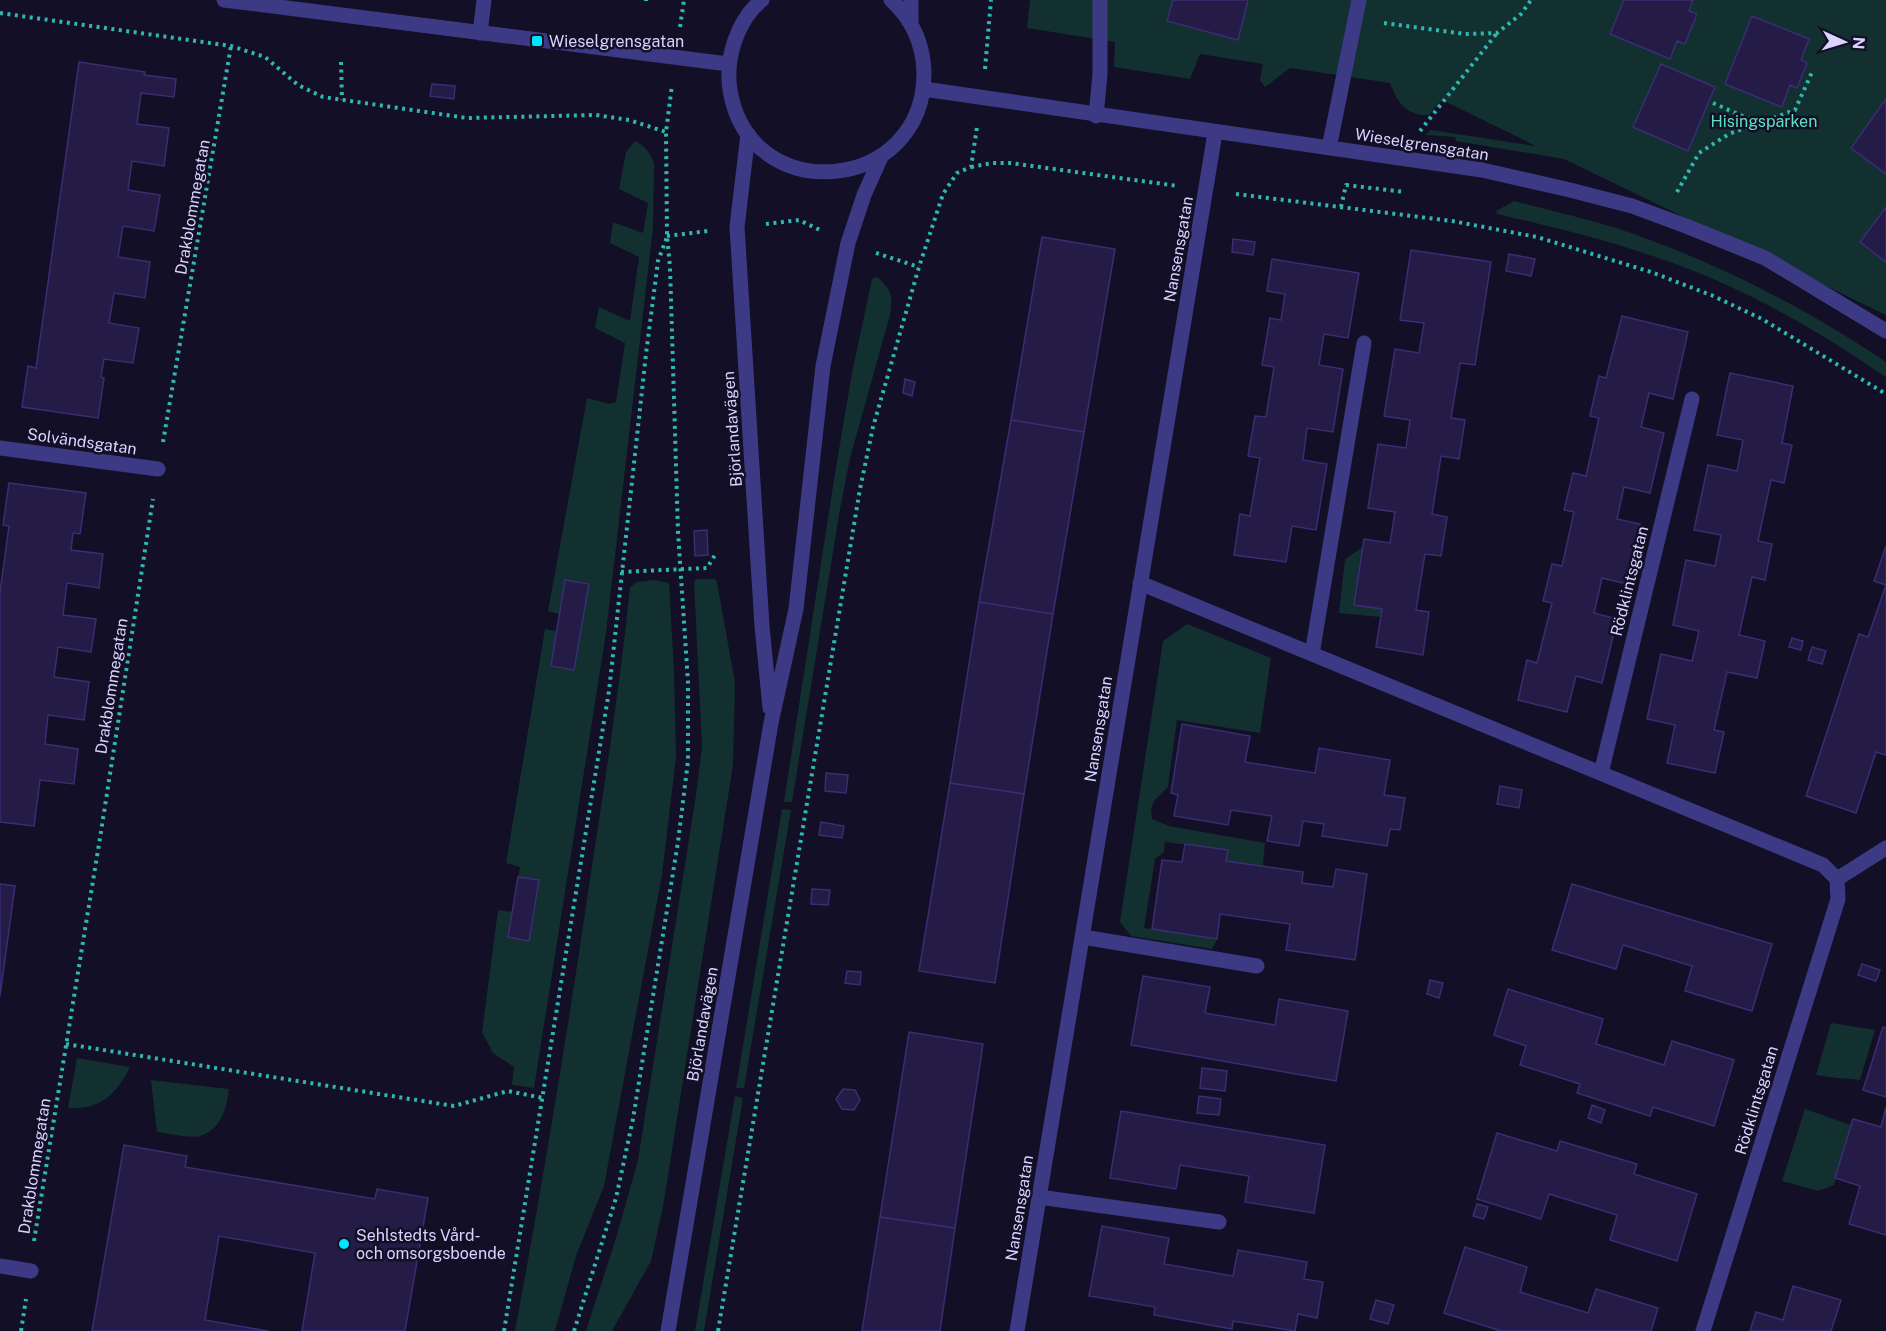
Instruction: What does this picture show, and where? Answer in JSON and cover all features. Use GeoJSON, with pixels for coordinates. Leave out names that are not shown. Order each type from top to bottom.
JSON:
{"type":"FeatureCollection","features":[{"type":"Feature","properties":{"kind":"street"},"geometry":{"type":"LineString","coordinates":[[224,0],[728,64]]}},
{"type":"Feature","properties":{"kind":"street"},"geometry":{"type":"LineString","coordinates":[[480,33],[484,0]]}},
{"type":"Feature","properties":{"kind":"street","name":"Björlandavägen"},"geometry":{"type":"LineString","coordinates":[[762,0],[738,30],[728,64],[731,100],[748,134],[762,149],[780,161],[799,169],[820,173],[841,172],[862,167],[881,157],[897,144],[910,127],[919,109],[924,89],[924,55],[912,23],[911,0]]}},
{"type":"Feature","properties":{"kind":"street","name":"Björlandavägen"},"geometry":{"type":"LineString","coordinates":[[891,0],[912,23]]}},
{"type":"Feature","properties":{"kind":"street"},"geometry":{"type":"LineString","coordinates":[[1096,116],[1100,74],[1100,0]]}},
{"type":"Feature","properties":{"kind":"street"},"geometry":{"type":"LineString","coordinates":[[1329,148],[1359,0]]}},
{"type":"Feature","properties":{"kind":"street","name":"Wieselgrensgatan"},"geometry":{"type":"LineString","coordinates":[[924,89],[1096,116],[1482,170],[1570,190],[1632,206],[1764,258],[1886,330]]}},
{"type":"Feature","properties":{"kind":"street","name":"Nansensgatan"},"geometry":{"type":"LineString","coordinates":[[1017,1331],[1215,133]]}},
{"type":"Feature","properties":{"kind":"street","name":"Björlandavägen"},"geometry":{"type":"LineString","coordinates":[[748,134],[737,227],[762,626],[771,723]]}},
{"type":"Feature","properties":{"kind":"street","name":"Björlandavägen"},"geometry":{"type":"LineString","coordinates":[[668,1331],[771,723],[796,609],[823,366],[848,243],[864,195],[881,157]]}},
{"type":"Feature","properties":{"kind":"street"},"geometry":{"type":"LineString","coordinates":[[1312,654],[1364,343]]}},
{"type":"Feature","properties":{"kind":"street","name":"Rödklintsgatan"},"geometry":{"type":"LineString","coordinates":[[1601,773],[1692,399]]}},
{"type":"Feature","properties":{"kind":"street","name":"Solvändsgatan"},"geometry":{"type":"LineString","coordinates":[[0,448],[158,470]]}},
{"type":"Feature","properties":{"kind":"street"},"geometry":{"type":"LineString","coordinates":[[1140,584],[1823,865],[1837,879],[1886,848]]}},
{"type":"Feature","properties":{"kind":"street","name":"Rödklintsgatan"},"geometry":{"type":"LineString","coordinates":[[1703,1331],[1838,899],[1837,879]]}},
{"type":"Feature","properties":{"kind":"street"},"geometry":{"type":"LineString","coordinates":[[1083,937],[1257,966]]}},
{"type":"Feature","properties":{"kind":"street"},"geometry":{"type":"LineString","coordinates":[[1039,1197],[1219,1222]]}},
{"type":"Feature","properties":{"kind":"street"},"geometry":{"type":"LineString","coordinates":[[0,1266],[31,1271]]}},
{"type":"Feature","properties":{"kind":"path"},"geometry":{"type":"LineString","coordinates":[[574,1331],[616,1198],[633,1119],[678,843],[688,761],[688,682],[667,236],[666,132],[684,0]]}},
{"type":"Feature","properties":{"kind":"path"},"geometry":{"type":"LineString","coordinates":[[970,167],[982,98],[991,0]]}},
{"type":"Feature","properties":{"kind":"path"},"geometry":{"type":"LineString","coordinates":[[1378,22],[1465,34],[1497,33],[1521,14],[1531,0]]}},
{"type":"Feature","properties":{"kind":"path"},"geometry":{"type":"LineString","coordinates":[[0,13],[231,46],[265,57],[298,85],[323,98],[466,118],[596,115],[617,117],[666,132]]}},
{"type":"Feature","properties":{"kind":"path","name":"Drakblommegatan"},"geometry":{"type":"LineString","coordinates":[[21,1331],[143,554],[231,46]]}},
{"type":"Feature","properties":{"kind":"path"},"geometry":{"type":"LineString","coordinates":[[341,62],[342,100]]}},
{"type":"Feature","properties":{"kind":"path"},"geometry":{"type":"LineString","coordinates":[[1677,192],[1699,153],[1729,134],[1795,110],[1813,70]]}},
{"type":"Feature","properties":{"kind":"path"},"geometry":{"type":"LineString","coordinates":[[1713,103],[1758,123]]}},
{"type":"Feature","properties":{"kind":"path"},"geometry":{"type":"LineString","coordinates":[[718,1331],[860,489],[873,427],[919,267],[943,194],[957,173],[970,167],[1010,163],[1452,221],[1537,237],[1651,272],[1711,295],[1762,318],[1886,394]]}},
{"type":"Feature","properties":{"kind":"path"},"geometry":{"type":"LineString","coordinates":[[667,236],[799,220],[848,243],[919,267]]}},
{"type":"Feature","properties":{"kind":"path"},"geometry":{"type":"LineString","coordinates":[[504,1331],[609,691],[658,261],[667,236]]}},
{"type":"Feature","properties":{"kind":"path"},"geometry":{"type":"LineString","coordinates":[[621,572],[707,568],[715,555]]}},
{"type":"Feature","properties":{"kind":"path"},"geometry":{"type":"LineString","coordinates":[[66,1044],[454,1106],[508,1091],[543,1098]]}},
{"type":"Feature","properties":{"kind":"green space","name":"Hisingsparken"},"geometry":{"type":"Polygon","coordinates":[[[1030,0],[1886,0],[1886,315],[1564,159],[1456,141],[1455,137],[1425,135],[1431,130],[1536,146],[1442,100],[1429,115],[1421,115],[1408,110],[1399,102],[1390,83],[1290,68],[1265,87],[1260,80],[1263,64],[1200,54],[1190,79],[1114,67],[1115,42],[1027,28],[1030,0]]]}},
{"type":"Feature","properties":{"kind":"green space"},"geometry":{"type":"Polygon","coordinates":[[[635,141],[647,150],[654,164],[653,228],[606,633],[534,1088],[512,1085],[514,1067],[493,1053],[482,1032],[498,910],[512,912],[509,937],[529,941],[539,881],[518,877],[520,867],[506,863],[545,629],[557,631],[551,666],[574,669],[588,584],[565,580],[559,614],[548,611],[587,398],[610,404],[616,402],[625,343],[595,328],[599,307],[630,321],[639,257],[610,243],[613,222],[643,233],[648,203],[619,189],[626,152],[635,141]]]}},
{"type":"Feature","properties":{"kind":"green space"},"geometry":{"type":"Polygon","coordinates":[[[1514,201],[1616,228],[1687,255],[1756,286],[1855,341],[1886,362],[1886,377],[1789,317],[1712,279],[1663,259],[1616,244],[1497,214],[1496,211],[1514,201]]]}},
{"type":"Feature","properties":{"kind":"green space"},"geometry":{"type":"Polygon","coordinates":[[[877,277],[890,293],[890,315],[850,458],[792,802],[784,802],[852,373],[872,279],[877,277]]]}},
{"type":"Feature","properties":{"kind":"green space"},"geometry":{"type":"Polygon","coordinates":[[[1364,546],[1382,609],[1380,617],[1339,613],[1345,559],[1364,546]]]}},
{"type":"Feature","properties":{"kind":"green space"},"geometry":{"type":"Polygon","coordinates":[[[715,579],[717,582],[735,683],[733,765],[663,1207],[651,1261],[612,1331],[586,1331],[638,1160],[696,795],[702,746],[694,581],[715,579]]]}},
{"type":"Feature","properties":{"kind":"green space"},"geometry":{"type":"Polygon","coordinates":[[[654,580],[669,583],[674,671],[676,757],[662,875],[604,1186],[576,1256],[555,1331],[515,1331],[573,992],[612,733],[630,587],[637,582],[654,580]]]}},
{"type":"Feature","properties":{"kind":"green space"},"geometry":{"type":"Polygon","coordinates":[[[1187,624],[1271,658],[1260,733],[1177,720],[1168,787],[1154,801],[1151,809],[1152,819],[1169,826],[1265,843],[1263,866],[1226,861],[1227,850],[1165,842],[1164,852],[1155,859],[1144,928],[1217,939],[1212,949],[1131,936],[1120,922],[1163,641],[1187,624]]]}},
{"type":"Feature","properties":{"kind":"green space"},"geometry":{"type":"Polygon","coordinates":[[[782,809],[791,810],[744,1088],[736,1088],[782,809]]]}},
{"type":"Feature","properties":{"kind":"green space"},"geometry":{"type":"Polygon","coordinates":[[[1831,1023],[1875,1030],[1860,1080],[1816,1075],[1831,1023]]]}},
{"type":"Feature","properties":{"kind":"green space"},"geometry":{"type":"Polygon","coordinates":[[[77,1058],[130,1067],[119,1086],[106,1099],[89,1106],[68,1108],[77,1058]]]}},
{"type":"Feature","properties":{"kind":"green space"},"geometry":{"type":"Polygon","coordinates":[[[151,1080],[229,1089],[222,1117],[213,1129],[196,1137],[157,1132],[151,1080]]]}},
{"type":"Feature","properties":{"kind":"green space"},"geometry":{"type":"Polygon","coordinates":[[[735,1096],[743,1098],[704,1331],[695,1331],[735,1096]]]}},
{"type":"Feature","properties":{"kind":"green space"},"geometry":{"type":"Polygon","coordinates":[[[1805,1109],[1851,1125],[1834,1185],[1818,1191],[1782,1181],[1805,1109]]]}},
{"type":"Feature","properties":{"kind":"building"},"geometry":{"type":"Polygon","coordinates":[[[1173,0],[1248,0],[1238,40],[1167,21],[1173,0]]]}},
{"type":"Feature","properties":{"kind":"building"},"geometry":{"type":"Polygon","coordinates":[[[1624,0],[1693,0],[1689,11],[1697,14],[1685,44],[1677,41],[1670,59],[1610,34],[1624,0]]]}},
{"type":"Feature","properties":{"kind":"building"},"geometry":{"type":"Polygon","coordinates":[[[1752,16],[1809,39],[1801,60],[1807,63],[1797,88],[1790,85],[1782,107],[1725,84],[1752,16]]]}},
{"type":"Feature","properties":{"kind":"building"},"geometry":{"type":"Polygon","coordinates":[[[79,62],[176,79],[174,97],[141,93],[137,124],[169,128],[164,166],[132,161],[128,190],[160,195],[154,231],[123,226],[118,257],[150,262],[145,298],[114,293],[109,323],[139,328],[133,363],[104,359],[101,377],[104,378],[98,418],[22,407],[28,366],[36,368],[79,62]]]}},
{"type":"Feature","properties":{"kind":"building"},"geometry":{"type":"Polygon","coordinates":[[[1661,64],[1715,87],[1688,151],[1633,127],[1661,64]]]}},
{"type":"Feature","properties":{"kind":"building"},"geometry":{"type":"Polygon","coordinates":[[[432,84],[455,86],[454,99],[430,96],[432,84]]]}},
{"type":"Feature","properties":{"kind":"building"},"geometry":{"type":"Polygon","coordinates":[[[1886,99],[1886,174],[1851,148],[1886,99]]]}},
{"type":"Feature","properties":{"kind":"building"},"geometry":{"type":"Polygon","coordinates":[[[1886,207],[1886,262],[1860,242],[1886,207]]]}},
{"type":"Feature","properties":{"kind":"building"},"geometry":{"type":"Polygon","coordinates":[[[1042,237],[1115,249],[1084,432],[1011,420],[1042,237]]]}},
{"type":"Feature","properties":{"kind":"building"},"geometry":{"type":"Polygon","coordinates":[[[1233,239],[1255,242],[1253,255],[1232,252],[1233,239]]]}},
{"type":"Feature","properties":{"kind":"building"},"geometry":{"type":"Polygon","coordinates":[[[1411,250],[1491,262],[1475,365],[1460,363],[1451,418],[1465,420],[1459,459],[1441,456],[1432,514],[1447,517],[1441,556],[1425,554],[1416,610],[1429,612],[1423,655],[1376,647],[1382,609],[1354,605],[1364,539],[1390,543],[1395,512],[1368,508],[1378,444],[1406,448],[1410,420],[1384,416],[1395,349],[1419,353],[1424,323],[1400,320],[1411,250]]]}},
{"type":"Feature","properties":{"kind":"building"},"geometry":{"type":"Polygon","coordinates":[[[1509,254],[1535,259],[1531,276],[1506,271],[1509,254]]]}},
{"type":"Feature","properties":{"kind":"building"},"geometry":{"type":"Polygon","coordinates":[[[1272,259],[1359,273],[1348,338],[1324,334],[1319,365],[1343,369],[1333,432],[1307,428],[1303,460],[1327,464],[1316,530],[1292,526],[1286,562],[1234,555],[1240,514],[1250,516],[1260,458],[1248,456],[1255,416],[1266,417],[1274,367],[1262,365],[1270,318],[1281,320],[1285,294],[1267,291],[1272,259]]]}},
{"type":"Feature","properties":{"kind":"building"},"geometry":{"type":"Polygon","coordinates":[[[1622,316],[1688,332],[1673,399],[1649,393],[1641,427],[1664,433],[1650,493],[1624,487],[1617,519],[1640,524],[1627,584],[1602,578],[1594,613],[1617,619],[1602,683],[1576,676],[1567,712],[1518,700],[1527,660],[1537,663],[1552,603],[1543,601],[1552,564],[1562,566],[1574,512],[1564,510],[1573,473],[1586,476],[1599,418],[1590,416],[1599,376],[1606,378],[1622,316]]]}},
{"type":"Feature","properties":{"kind":"building"},"geometry":{"type":"Polygon","coordinates":[[[1730,373],[1793,386],[1782,443],[1792,445],[1784,483],[1771,480],[1758,541],[1772,544],[1765,580],[1752,577],[1739,635],[1765,641],[1757,678],[1727,672],[1714,730],[1724,732],[1715,773],[1667,763],[1675,725],[1647,719],[1661,654],[1692,661],[1699,631],[1673,625],[1686,560],[1715,566],[1721,535],[1694,530],[1708,465],[1737,471],[1743,440],[1717,435],[1730,373]]]}},
{"type":"Feature","properties":{"kind":"building"},"geometry":{"type":"Polygon","coordinates":[[[905,379],[915,382],[912,396],[903,393],[905,379]]]}},
{"type":"Feature","properties":{"kind":"building"},"geometry":{"type":"Polygon","coordinates":[[[1011,420],[1084,432],[1053,614],[979,602],[1011,420]]]}},
{"type":"Feature","properties":{"kind":"building"},"geometry":{"type":"Polygon","coordinates":[[[9,483],[86,493],[80,534],[73,533],[71,550],[103,554],[99,588],[67,583],[63,615],[96,619],[91,652],[58,647],[54,677],[89,682],[84,720],[48,715],[45,744],[78,749],[74,784],[40,780],[34,826],[0,822],[0,592],[9,526],[3,525],[9,483]]]}},
{"type":"Feature","properties":{"kind":"building"},"geometry":{"type":"Polygon","coordinates":[[[707,530],[708,555],[695,556],[694,531],[707,530]]]}},
{"type":"Feature","properties":{"kind":"building"},"geometry":{"type":"Polygon","coordinates":[[[1886,546],[1886,585],[1874,581],[1886,546]]]}},
{"type":"Feature","properties":{"kind":"building"},"geometry":{"type":"Polygon","coordinates":[[[565,580],[589,584],[574,670],[551,666],[565,580]]]}},
{"type":"Feature","properties":{"kind":"building"},"geometry":{"type":"Polygon","coordinates":[[[1886,585],[1886,755],[1876,752],[1856,813],[1806,796],[1859,634],[1868,637],[1886,585]]]}},
{"type":"Feature","properties":{"kind":"building"},"geometry":{"type":"Polygon","coordinates":[[[979,602],[1053,614],[1024,794],[950,783],[979,602]]]}},
{"type":"Feature","properties":{"kind":"building"},"geometry":{"type":"Polygon","coordinates":[[[1792,638],[1803,641],[1801,650],[1789,647],[1792,638]]]}},
{"type":"Feature","properties":{"kind":"building"},"geometry":{"type":"Polygon","coordinates":[[[1812,647],[1826,651],[1822,664],[1808,660],[1812,647]]]}},
{"type":"Feature","properties":{"kind":"building"},"geometry":{"type":"Polygon","coordinates":[[[1182,724],[1250,736],[1245,762],[1315,773],[1319,748],[1390,760],[1384,795],[1405,798],[1400,830],[1390,829],[1387,846],[1322,836],[1324,824],[1303,821],[1299,846],[1267,841],[1272,816],[1231,810],[1228,825],[1174,816],[1178,795],[1171,793],[1182,724]]]}},
{"type":"Feature","properties":{"kind":"building"},"geometry":{"type":"Polygon","coordinates":[[[826,773],[848,775],[846,793],[825,791],[826,773]]]}},
{"type":"Feature","properties":{"kind":"building"},"geometry":{"type":"Polygon","coordinates":[[[950,783],[1024,794],[995,983],[919,971],[950,783]]]}},
{"type":"Feature","properties":{"kind":"building"},"geometry":{"type":"Polygon","coordinates":[[[1500,786],[1522,790],[1519,808],[1497,804],[1500,786]]]}},
{"type":"Feature","properties":{"kind":"building"},"geometry":{"type":"Polygon","coordinates":[[[821,822],[844,826],[842,838],[819,835],[821,822]]]}},
{"type":"Feature","properties":{"kind":"building"},"geometry":{"type":"Polygon","coordinates":[[[1185,844],[1228,850],[1226,861],[1303,872],[1302,883],[1333,887],[1336,869],[1367,874],[1355,960],[1286,950],[1290,924],[1220,914],[1217,939],[1152,929],[1162,860],[1182,862],[1185,844]]]}},
{"type":"Feature","properties":{"kind":"building"},"geometry":{"type":"Polygon","coordinates":[[[518,877],[539,880],[529,941],[508,937],[518,877]]]}},
{"type":"Feature","properties":{"kind":"building"},"geometry":{"type":"Polygon","coordinates":[[[0,884],[15,886],[0,996],[0,884]]]}},
{"type":"Feature","properties":{"kind":"building"},"geometry":{"type":"Polygon","coordinates":[[[1572,884],[1772,944],[1752,1011],[1685,991],[1692,966],[1623,945],[1616,969],[1552,950],[1572,884]]]}},
{"type":"Feature","properties":{"kind":"building"},"geometry":{"type":"Polygon","coordinates":[[[812,889],[830,890],[828,905],[811,904],[812,889]]]}},
{"type":"Feature","properties":{"kind":"building"},"geometry":{"type":"Polygon","coordinates":[[[1862,964],[1880,970],[1876,981],[1858,975],[1862,964]]]}},
{"type":"Feature","properties":{"kind":"building"},"geometry":{"type":"Polygon","coordinates":[[[847,971],[861,972],[860,985],[845,983],[847,971]]]}},
{"type":"Feature","properties":{"kind":"building"},"geometry":{"type":"Polygon","coordinates":[[[1143,976],[1210,987],[1205,1013],[1275,1025],[1279,999],[1348,1011],[1336,1081],[1131,1045],[1143,976]]]}},
{"type":"Feature","properties":{"kind":"building"},"geometry":{"type":"Polygon","coordinates":[[[1430,980],[1443,983],[1439,998],[1427,994],[1430,980]]]}},
{"type":"Feature","properties":{"kind":"building"},"geometry":{"type":"Polygon","coordinates":[[[1508,989],[1603,1019],[1596,1044],[1664,1065],[1672,1041],[1734,1060],[1714,1126],[1653,1107],[1650,1116],[1577,1093],[1580,1084],[1520,1065],[1526,1046],[1494,1035],[1508,989]]]}},
{"type":"Feature","properties":{"kind":"building"},"geometry":{"type":"Polygon","coordinates":[[[1883,1027],[1886,1028],[1886,1097],[1863,1090],[1883,1027]]]}},
{"type":"Feature","properties":{"kind":"building"},"geometry":{"type":"Polygon","coordinates":[[[909,1032],[983,1044],[955,1228],[880,1217],[909,1032]]]}},
{"type":"Feature","properties":{"kind":"building"},"geometry":{"type":"Polygon","coordinates":[[[1202,1068],[1227,1071],[1225,1091],[1200,1088],[1202,1068]]]}},
{"type":"Feature","properties":{"kind":"building"},"geometry":{"type":"Polygon","coordinates":[[[843,1089],[855,1090],[860,1100],[854,1110],[842,1109],[836,1099],[843,1089]]]}},
{"type":"Feature","properties":{"kind":"building"},"geometry":{"type":"Polygon","coordinates":[[[1199,1096],[1221,1099],[1219,1115],[1197,1113],[1199,1096]]]}},
{"type":"Feature","properties":{"kind":"building"},"geometry":{"type":"Polygon","coordinates":[[[1592,1105],[1605,1110],[1601,1123],[1588,1118],[1592,1105]]]}},
{"type":"Feature","properties":{"kind":"building"},"geometry":{"type":"Polygon","coordinates":[[[1886,1107],[1886,1235],[1849,1224],[1860,1186],[1835,1178],[1853,1119],[1881,1127],[1886,1107]]]}},
{"type":"Feature","properties":{"kind":"building"},"geometry":{"type":"Polygon","coordinates":[[[1121,1111],[1325,1145],[1314,1213],[1245,1202],[1249,1176],[1180,1165],[1176,1189],[1110,1178],[1121,1111]]]}},
{"type":"Feature","properties":{"kind":"building"},"geometry":{"type":"Polygon","coordinates":[[[1497,1133],[1557,1151],[1560,1141],[1637,1164],[1634,1174],[1697,1194],[1677,1261],[1610,1240],[1617,1215],[1549,1194],[1541,1219],[1477,1199],[1497,1133]]]}},
{"type":"Feature","properties":{"kind":"building","name":"Sehlstedts Vård- och omsorgsboende"},"geometry":{"type":"Polygon","coordinates":[[[124,1145],[187,1156],[185,1167],[375,1199],[377,1189],[428,1198],[405,1331],[302,1331],[315,1253],[219,1236],[205,1320],[268,1331],[92,1331],[124,1145]]]}},
{"type":"Feature","properties":{"kind":"building"},"geometry":{"type":"Polygon","coordinates":[[[1477,1204],[1488,1207],[1484,1219],[1473,1216],[1477,1204]]]}},
{"type":"Feature","properties":{"kind":"building"},"geometry":{"type":"Polygon","coordinates":[[[880,1217],[955,1228],[940,1331],[862,1331],[880,1217]]]}},
{"type":"Feature","properties":{"kind":"building"},"geometry":{"type":"Polygon","coordinates":[[[1102,1226],[1169,1238],[1164,1264],[1233,1276],[1238,1250],[1307,1262],[1304,1279],[1323,1282],[1317,1318],[1298,1314],[1295,1331],[1233,1321],[1232,1329],[1154,1315],[1155,1307],[1089,1296],[1102,1226]]]}},
{"type":"Feature","properties":{"kind":"building"},"geometry":{"type":"Polygon","coordinates":[[[1465,1247],[1527,1267],[1520,1292],[1588,1313],[1596,1289],[1658,1308],[1651,1331],[1501,1331],[1444,1313],[1465,1247]]]}},
{"type":"Feature","properties":{"kind":"building"},"geometry":{"type":"Polygon","coordinates":[[[1793,1286],[1841,1300],[1831,1331],[1750,1331],[1756,1312],[1783,1320],[1793,1286]]]}},
{"type":"Feature","properties":{"kind":"building"},"geometry":{"type":"Polygon","coordinates":[[[1376,1300],[1394,1305],[1388,1324],[1370,1319],[1376,1300]]]}},
{"type":"Feature","properties":{"kind":"place","name":"Wieselgrensgatan"},"geometry":{"type":"Point","coordinates":[537,41]}},
{"type":"Feature","properties":{"kind":"place","name":"Sehlstedts Vård- och omsorgsboende"},"geometry":{"type":"Point","coordinates":[344,1244]}}]}
